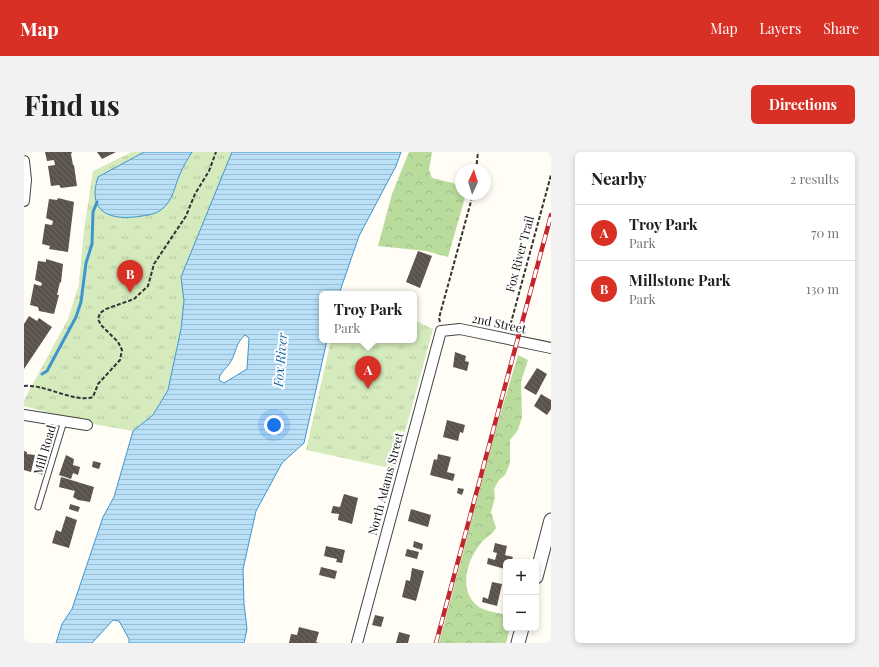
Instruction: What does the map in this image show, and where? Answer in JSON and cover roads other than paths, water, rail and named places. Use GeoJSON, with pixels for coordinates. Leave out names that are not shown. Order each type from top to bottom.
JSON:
{"type":"FeatureCollection","features":[{"type":"Feature","properties":{"kind":"street"},"geometry":{"type":"LineString","coordinates":[[24,161],[26,180],[24,201]]}},
{"type":"Feature","properties":{"kind":"street","name":"2nd Street"},"geometry":{"type":"LineString","coordinates":[[442,331],[460,329],[551,348]]}},
{"type":"Feature","properties":{"kind":"street","name":"North Adams Street"},"geometry":{"type":"LineString","coordinates":[[357,643],[442,331]]}},
{"type":"Feature","properties":{"kind":"street"},"geometry":{"type":"LineString","coordinates":[[24,415],[87,425]]}},
{"type":"Feature","properties":{"kind":"street"},"geometry":{"type":"LineString","coordinates":[[539,566],[551,520]]}},
{"type":"Feature","properties":{"kind":"street"},"geometry":{"type":"LineString","coordinates":[[518,643],[521,631]]}},
{"type":"Feature","properties":{"kind":"lane","name":"Mill Road"},"geometry":{"type":"LineString","coordinates":[[38,507],[64,421]]}},
{"type":"Feature","properties":{"kind":"water"},"geometry":{"type":"Polygon","coordinates":[[[144,152],[192,152],[181,171],[169,202],[160,211],[144,216],[121,217],[112,216],[104,212],[99,207],[96,199],[95,190],[98,177],[144,152]]]}},
{"type":"Feature","properties":{"kind":"water","name":"Fox River"},"geometry":{"type":"Polygon","coordinates":[[[232,152],[401,152],[396,166],[359,236],[340,291],[319,291],[319,343],[326,343],[304,443],[282,463],[256,511],[243,569],[244,604],[247,629],[244,643],[129,643],[129,639],[119,621],[113,620],[92,643],[56,643],[62,624],[72,609],[103,517],[114,497],[133,431],[153,415],[168,390],[181,329],[184,301],[181,277],[232,152]],[[245,335],[239,341],[231,361],[221,374],[219,380],[224,383],[247,369],[249,338],[245,335]]]}},
{"type":"Feature","properties":{"kind":"waterway"},"geometry":{"type":"LineString","coordinates":[[42,374],[47,371],[76,317],[81,302],[86,263],[92,244],[93,212],[97,202]]}},
{"type":"Feature","properties":{"kind":"railway"},"geometry":{"type":"LineString","coordinates":[[436,643],[551,215]]}},
{"type":"Feature","properties":{"kind":"place","name":"Millstone Park"},"geometry":{"type":"Point","coordinates":[130,293]}},
{"type":"Feature","properties":{"kind":"place","name":"Troy Park"},"geometry":{"type":"Point","coordinates":[368,389]}}]}
